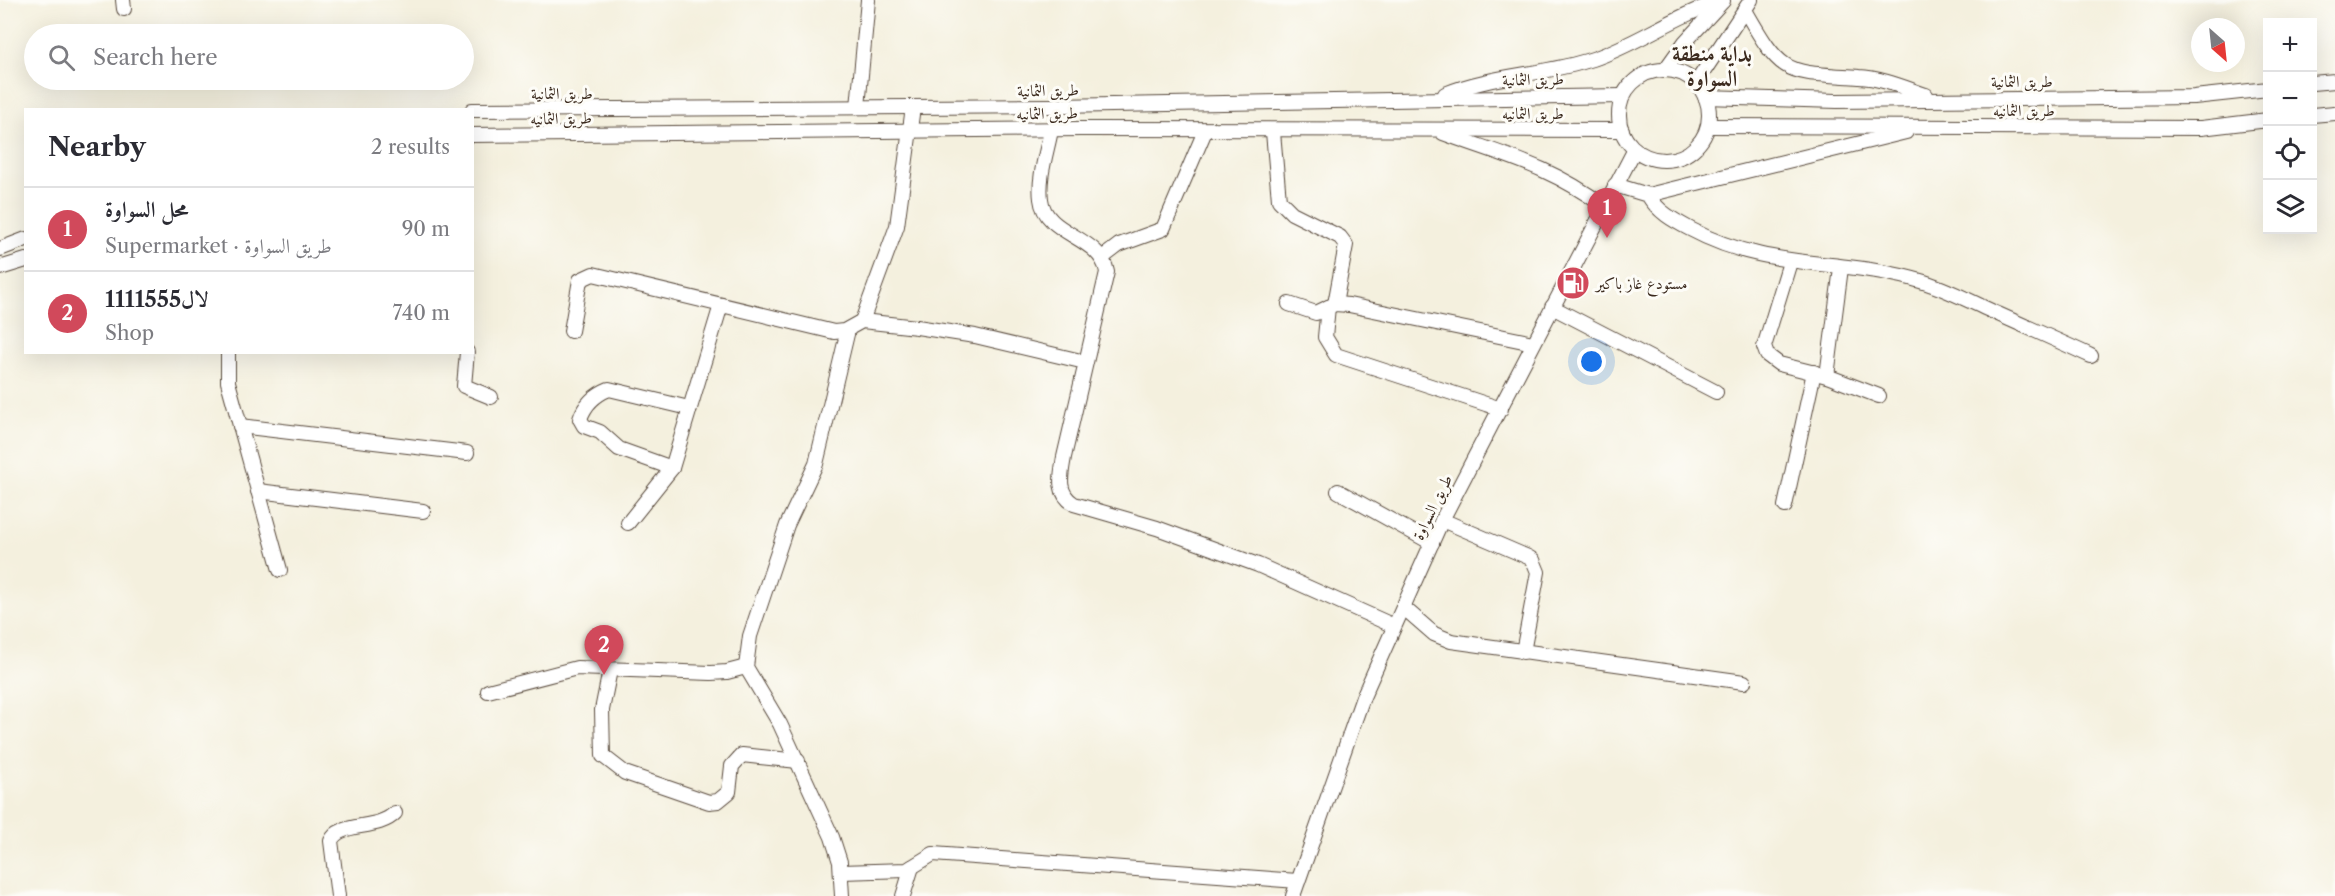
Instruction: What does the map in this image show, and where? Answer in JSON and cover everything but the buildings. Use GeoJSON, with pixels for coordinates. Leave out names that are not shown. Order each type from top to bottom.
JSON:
{"type":"FeatureCollection","features":[{"type":"Feature","properties":{"kind":"street"},"geometry":{"type":"LineString","coordinates":[[858,107],[868,0]]}},
{"type":"Feature","properties":{"kind":"street"},"geometry":{"type":"LineString","coordinates":[[1665,70],[1685,42],[1723,1]]}},
{"type":"Feature","properties":{"kind":"street"},"geometry":{"type":"LineString","coordinates":[[1436,98],[1470,85],[1529,75],[1592,59],[1622,48],[1702,7],[1723,1]]}},
{"type":"Feature","properties":{"kind":"street"},"geometry":{"type":"LineString","coordinates":[[1696,83],[1748,5]]}},
{"type":"Feature","properties":{"kind":"street"},"geometry":{"type":"LineString","coordinates":[[1748,5],[1767,47],[1790,69],[1812,75],[1882,80],[1934,98]]}},
{"type":"Feature","properties":{"kind":"street"},"geometry":{"type":"LineString","coordinates":[[1665,70],[1687,76],[1696,83],[1708,106],[1708,126],[1697,146],[1678,158],[1655,159],[1635,149],[1622,130],[1620,107],[1623,96],[1640,77],[1665,70]]}},
{"type":"Feature","properties":{"kind":"street"},"geometry":{"type":"LineString","coordinates":[[2317,83],[2335,81]]}},
{"type":"Feature","properties":{"kind":"street","name":"طريق الثمانية"},"geometry":{"type":"LineString","coordinates":[[1705,97],[1837,100],[2194,97],[2263,90]]}},
{"type":"Feature","properties":{"kind":"street","name":"طريق الثمانية"},"geometry":{"type":"LineString","coordinates":[[474,110],[913,107],[1623,96]]}},
{"type":"Feature","properties":{"kind":"street"},"geometry":{"type":"LineString","coordinates":[[570,331],[580,280],[593,274],[834,332],[848,330],[862,321],[897,226],[913,107]]}},
{"type":"Feature","properties":{"kind":"street"},"geometry":{"type":"LineString","coordinates":[[2317,115],[2335,113]]}},
{"type":"Feature","properties":{"kind":"street","name":"طريق الثمانيه"},"geometry":{"type":"LineString","coordinates":[[1708,126],[2201,128],[2263,121]]}},
{"type":"Feature","properties":{"kind":"street"},"geometry":{"type":"LineString","coordinates":[[1616,184],[1648,195],[1928,126]]}},
{"type":"Feature","properties":{"kind":"street"},"geometry":{"type":"LineString","coordinates":[[1051,130],[1041,184],[1042,206],[1055,224],[1092,246],[1102,258],[1107,272],[1061,472],[1062,491],[1068,500],[1157,528],[1258,565],[1394,626]]}},
{"type":"Feature","properties":{"kind":"street","name":"طريق الثمانيه"},"geometry":{"type":"LineString","coordinates":[[474,135],[1051,130],[1273,132],[1622,130]]}},
{"type":"Feature","properties":{"kind":"street"},"geometry":{"type":"LineString","coordinates":[[1432,130],[1516,157],[1548,171],[1604,206]]}},
{"type":"Feature","properties":{"kind":"street"},"geometry":{"type":"LineString","coordinates":[[1102,258],[1119,245],[1163,229],[1205,131]]}},
{"type":"Feature","properties":{"kind":"street"},"geometry":{"type":"LineString","coordinates":[[1273,132],[1279,200],[1292,213],[1340,237],[1346,245],[1325,337],[1336,355],[1501,409]]}},
{"type":"Feature","properties":{"kind":"street","name":"طريق السواوة"},"geometry":{"type":"LineString","coordinates":[[1293,896],[1352,724],[1442,519],[1635,149]]}},
{"type":"Feature","properties":{"kind":"street"},"geometry":{"type":"LineString","coordinates":[[1648,195],[1657,208],[1668,217],[1740,251],[1790,262],[1878,270],[1949,290],[2091,356]]}},
{"type":"Feature","properties":{"kind":"street"},"geometry":{"type":"LineString","coordinates":[[0,249],[24,240]]}},
{"type":"Feature","properties":{"kind":"street"},"geometry":{"type":"LineString","coordinates":[[0,268],[24,261]]}},
{"type":"Feature","properties":{"kind":"street"},"geometry":{"type":"LineString","coordinates":[[1790,262],[1765,351],[1779,364],[1821,374],[1879,396]]}},
{"type":"Feature","properties":{"kind":"street"},"geometry":{"type":"LineString","coordinates":[[1785,506],[1821,374],[1841,268]]}},
{"type":"Feature","properties":{"kind":"street"},"geometry":{"type":"LineString","coordinates":[[1289,304],[1316,313],[1332,305],[1420,318],[1533,343]]}},
{"type":"Feature","properties":{"kind":"street"},"geometry":{"type":"LineString","coordinates":[[628,523],[672,468],[721,305]]}},
{"type":"Feature","properties":{"kind":"street"},"geometry":{"type":"LineString","coordinates":[[1552,307],[1716,392]]}},
{"type":"Feature","properties":{"kind":"street"},"geometry":{"type":"LineString","coordinates":[[862,321],[948,331],[1085,362]]}},
{"type":"Feature","properties":{"kind":"street"},"geometry":{"type":"LineString","coordinates":[[842,896],[842,872],[838,850],[780,724],[746,667],[750,636],[787,525],[816,464],[848,330]]}},
{"type":"Feature","properties":{"kind":"street"},"geometry":{"type":"LineString","coordinates":[[228,354],[228,382],[280,570]]}},
{"type":"Feature","properties":{"kind":"street"},"geometry":{"type":"LineString","coordinates":[[466,354],[464,386],[491,397]]}},
{"type":"Feature","properties":{"kind":"street"},"geometry":{"type":"LineString","coordinates":[[672,468],[619,449],[600,432],[584,426],[580,418],[586,405],[596,395],[609,389],[689,408]]}},
{"type":"Feature","properties":{"kind":"street"},"geometry":{"type":"LineString","coordinates":[[240,426],[466,453]]}},
{"type":"Feature","properties":{"kind":"street"},"geometry":{"type":"LineString","coordinates":[[258,491],[423,511]]}},
{"type":"Feature","properties":{"kind":"street"},"geometry":{"type":"LineString","coordinates":[[1338,491],[1432,543]]}},
{"type":"Feature","properties":{"kind":"street"},"geometry":{"type":"LineString","coordinates":[[1442,519],[1528,557],[1536,565],[1538,572],[1523,652]]}},
{"type":"Feature","properties":{"kind":"street"},"geometry":{"type":"LineString","coordinates":[[1403,607],[1441,638],[1523,652],[1744,682]]}},
{"type":"Feature","properties":{"kind":"street"},"geometry":{"type":"LineString","coordinates":[[488,691],[564,670],[711,673],[746,667]]}},
{"type":"Feature","properties":{"kind":"street"},"geometry":{"type":"LineString","coordinates":[[610,670],[602,710],[601,747],[603,756],[624,773],[709,801],[718,801],[729,792],[732,766],[742,755],[798,761]]}},
{"type":"Feature","properties":{"kind":"street"},"geometry":{"type":"LineString","coordinates":[[338,896],[331,841],[333,836],[343,830],[387,821],[395,813]]}},
{"type":"Feature","properties":{"kind":"street"},"geometry":{"type":"LineString","coordinates":[[842,872],[897,871],[912,867],[926,856],[939,855],[1298,881]]}},
{"type":"Feature","properties":{"kind":"street"},"geometry":{"type":"LineString","coordinates":[[903,896],[912,867]]}},
{"type":"Feature","properties":{"kind":"place","name":"محل السواوة"},"geometry":{"type":"Point","coordinates":[1607,238]}},
{"type":"Feature","properties":{"kind":"place","name":"مستودع غاز باكير"},"geometry":{"type":"Point","coordinates":[1573,283]}},
{"type":"Feature","properties":{"kind":"place","name":"1111555لال"},"geometry":{"type":"Point","coordinates":[604,675]}},
{"type":"Feature","properties":{"kind":"district","name":"بداية منطقة السواوة"},"geometry":{"type":"Point","coordinates":[1712,66]}}]}
